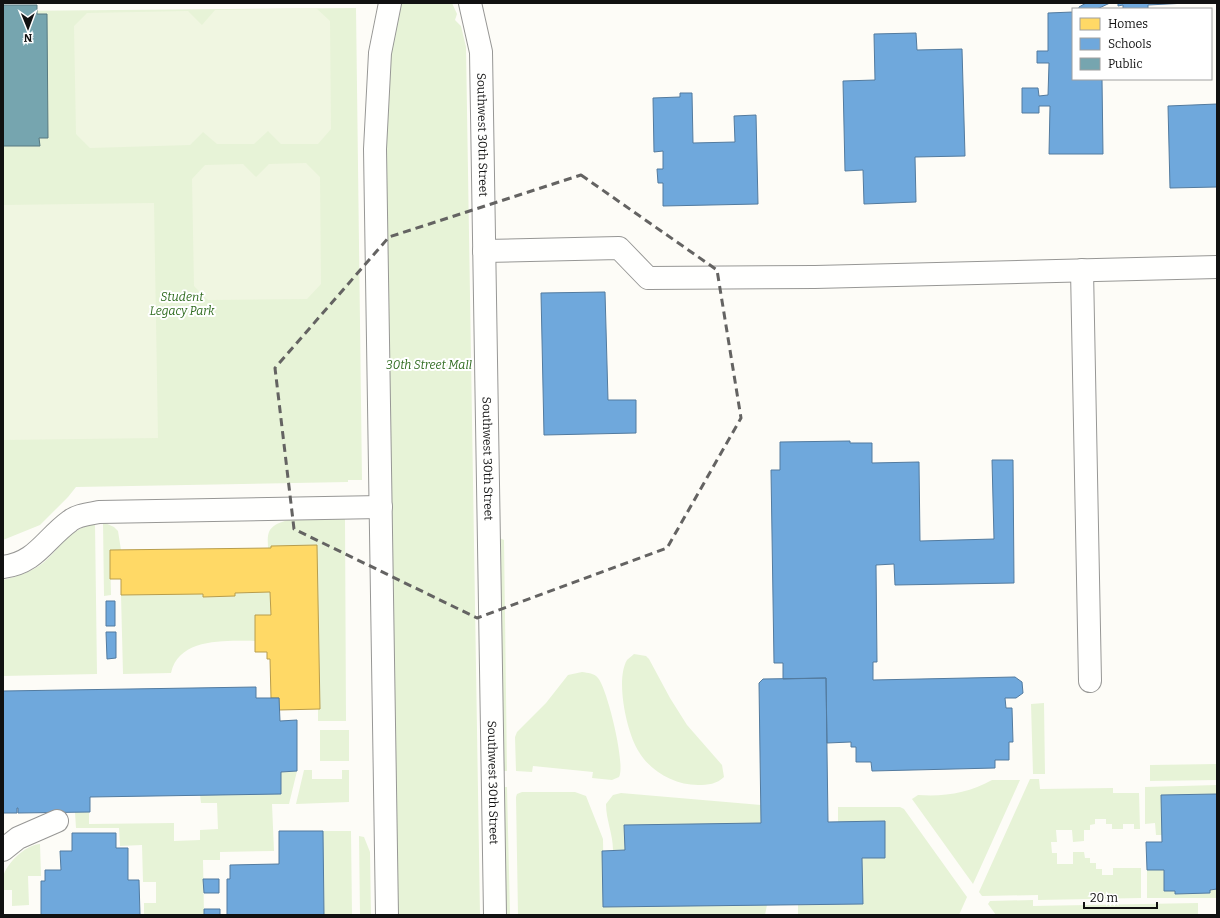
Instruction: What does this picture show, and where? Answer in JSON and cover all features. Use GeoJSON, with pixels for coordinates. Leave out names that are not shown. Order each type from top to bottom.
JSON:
{"type":"FeatureCollection","features":[{"type":"Feature","properties":{"kind":"street"},"geometry":{"type":"LineString","coordinates":[[387,915],[375,150],[380,61],[390,3]]}},
{"type":"Feature","properties":{"kind":"street","name":"Southwest 30th Street"},"geometry":{"type":"LineString","coordinates":[[470,3],[482,52],[495,915]]}},
{"type":"Feature","properties":{"kind":"street"},"geometry":{"type":"LineString","coordinates":[[484,250],[619,248],[648,278],[815,277],[1217,268]]}},
{"type":"Feature","properties":{"kind":"street"},"geometry":{"type":"LineString","coordinates":[[1082,270],[1090,680]]}},
{"type":"Feature","properties":{"kind":"street"},"geometry":{"type":"LineString","coordinates":[[3,567],[14,566],[27,560],[70,520],[99,512],[381,507]]}},
{"type":"Feature","properties":{"kind":"street"},"geometry":{"type":"LineString","coordinates":[[3,850],[18,838],[58,821]]}},
{"type":"Feature","properties":{"kind":"highlighted area"},"geometry":{"type":"Polygon","coordinates":[[[581,175],[717,270],[741,418],[667,548],[477,618],[294,529],[275,368],[389,237],[581,175]]]}},
{"type":"Feature","properties":{"kind":"green space","name":"30th Street Mall"},"geometry":{"type":"Polygon","coordinates":[[[395,3],[452,3],[457,14],[455,20],[461,26],[466,47],[480,915],[394,915],[382,46],[395,3]]]}},
{"type":"Feature","properties":{"kind":"green space"},"geometry":{"type":"Polygon","coordinates":[[[316,8],[330,21],[331,129],[318,144],[281,144],[268,131],[254,144],[217,144],[203,132],[190,145],[90,148],[76,134],[74,26],[87,13],[188,11],[202,25],[215,10],[316,8]]]}},
{"type":"Feature","properties":{"kind":"green space","name":"Student Legacy Park"},"geometry":{"type":"Polygon","coordinates":[[[356,8],[362,480],[348,480],[348,482],[76,487],[40,525],[3,540],[3,11],[356,8]]]}},
{"type":"Feature","properties":{"kind":"green space"},"geometry":{"type":"Polygon","coordinates":[[[306,163],[320,177],[321,284],[307,299],[208,300],[194,286],[192,179],[205,165],[243,164],[256,177],[269,164],[306,163]]]}},
{"type":"Feature","properties":{"kind":"green space"},"geometry":{"type":"Polygon","coordinates":[[[154,203],[158,438],[3,440],[3,205],[154,203]]]}},
{"type":"Feature","properties":{"kind":"green space"},"geometry":{"type":"Polygon","coordinates":[[[304,518],[345,519],[346,721],[318,721],[318,709],[320,709],[317,545],[271,546],[271,548],[268,548],[268,536],[269,532],[274,526],[282,522],[304,518]]]}},
{"type":"Feature","properties":{"kind":"green space"},"geometry":{"type":"Polygon","coordinates":[[[103,522],[114,527],[118,531],[121,550],[110,550],[111,595],[104,596],[103,522]]]}},
{"type":"Feature","properties":{"kind":"green space"},"geometry":{"type":"Polygon","coordinates":[[[95,524],[97,674],[3,676],[3,580],[34,569],[50,557],[72,534],[86,526],[95,524]]]}},
{"type":"Feature","properties":{"kind":"green space"},"geometry":{"type":"Polygon","coordinates":[[[495,536],[504,540],[507,771],[499,771],[495,536]]]}},
{"type":"Feature","properties":{"kind":"green space"},"geometry":{"type":"Polygon","coordinates":[[[270,592],[271,615],[255,615],[255,641],[218,642],[194,647],[184,653],[176,661],[171,673],[123,674],[121,595],[203,594],[203,597],[234,596],[235,593],[270,592]]]}},
{"type":"Feature","properties":{"kind":"green space"},"geometry":{"type":"Polygon","coordinates":[[[634,654],[646,656],[649,659],[670,698],[687,725],[722,765],[724,777],[715,783],[705,785],[681,783],[664,776],[650,766],[644,759],[630,733],[622,693],[624,669],[627,660],[634,654]]]}},
{"type":"Feature","properties":{"kind":"green space"},"geometry":{"type":"Polygon","coordinates":[[[582,672],[595,675],[598,678],[606,696],[618,743],[620,758],[619,777],[612,780],[592,778],[593,772],[533,766],[532,772],[516,771],[515,737],[517,732],[546,703],[568,675],[582,672]]]}},
{"type":"Feature","properties":{"kind":"green space"},"geometry":{"type":"Polygon","coordinates":[[[1044,703],[1045,774],[1033,774],[1031,704],[1044,703]]]}},
{"type":"Feature","properties":{"kind":"green space"},"geometry":{"type":"Polygon","coordinates":[[[320,730],[349,730],[349,761],[320,761],[320,730]]]}},
{"type":"Feature","properties":{"kind":"green space"},"geometry":{"type":"Polygon","coordinates":[[[1217,764],[1217,780],[1150,781],[1150,765],[1217,764]]]}},
{"type":"Feature","properties":{"kind":"green space"},"geometry":{"type":"Polygon","coordinates":[[[304,770],[312,770],[312,779],[342,779],[342,770],[349,770],[349,802],[296,804],[304,770]]]}},
{"type":"Feature","properties":{"kind":"green space"},"geometry":{"type":"Polygon","coordinates":[[[297,771],[289,804],[272,804],[274,851],[220,852],[220,860],[203,860],[204,915],[144,915],[144,903],[156,903],[156,882],[143,882],[142,845],[120,846],[119,828],[76,828],[75,812],[89,812],[89,824],[174,823],[174,841],[200,840],[200,830],[218,829],[217,803],[201,803],[200,795],[280,794],[281,772],[297,771]]]}},
{"type":"Feature","properties":{"kind":"green space"},"geometry":{"type":"Polygon","coordinates":[[[1030,779],[1039,779],[1040,789],[1113,788],[1113,793],[1139,793],[1140,829],[1134,829],[1134,824],[1123,824],[1123,829],[1112,829],[1112,824],[1106,824],[1106,819],[1095,819],[1095,824],[1090,825],[1090,830],[1084,830],[1084,841],[1073,842],[1072,830],[1056,830],[1057,842],[1051,842],[1052,853],[1057,853],[1057,864],[1073,864],[1073,852],[1084,852],[1085,858],[1090,858],[1090,863],[1096,863],[1096,869],[1102,869],[1102,875],[1113,875],[1113,868],[1141,868],[1141,898],[1038,900],[1038,895],[982,896],[979,892],[1030,779]]]}},
{"type":"Feature","properties":{"kind":"green space"},"geometry":{"type":"Polygon","coordinates":[[[992,780],[1020,780],[973,884],[912,799],[918,795],[947,795],[965,791],[992,780]]]}},
{"type":"Feature","properties":{"kind":"green space"},"geometry":{"type":"Polygon","coordinates":[[[1217,785],[1217,794],[1161,795],[1162,835],[1156,835],[1155,823],[1145,824],[1145,787],[1217,785]]]}},
{"type":"Feature","properties":{"kind":"green space"},"geometry":{"type":"Polygon","coordinates":[[[499,787],[507,787],[510,915],[501,915],[499,787]]]}},
{"type":"Feature","properties":{"kind":"green space"},"geometry":{"type":"Polygon","coordinates":[[[522,792],[575,792],[586,796],[603,839],[604,907],[767,905],[765,915],[518,915],[516,797],[517,794],[522,792]]]}},
{"type":"Feature","properties":{"kind":"green space"},"geometry":{"type":"Polygon","coordinates":[[[621,793],[761,805],[761,823],[624,825],[625,850],[613,850],[606,804],[613,795],[621,793]]]}},
{"type":"Feature","properties":{"kind":"green space"},"geometry":{"type":"Polygon","coordinates":[[[838,807],[900,807],[904,809],[967,897],[959,915],[798,915],[798,905],[863,904],[862,858],[885,858],[885,821],[838,822],[838,807]]]}},
{"type":"Feature","properties":{"kind":"green space"},"geometry":{"type":"Polygon","coordinates":[[[323,831],[351,831],[352,915],[324,915],[323,831]]]}},
{"type":"Feature","properties":{"kind":"green space"},"geometry":{"type":"Polygon","coordinates":[[[359,836],[364,837],[370,852],[371,915],[360,915],[359,836]]]}},
{"type":"Feature","properties":{"kind":"green space"},"geometry":{"type":"Polygon","coordinates":[[[40,844],[41,876],[28,876],[29,905],[12,906],[12,890],[3,890],[3,880],[6,869],[19,854],[29,847],[40,844]]]}},
{"type":"Feature","properties":{"kind":"green space"},"geometry":{"type":"Polygon","coordinates":[[[1147,870],[1164,870],[1164,891],[1175,891],[1175,894],[1209,893],[1210,890],[1217,889],[1217,898],[1147,898],[1147,870]]]}},
{"type":"Feature","properties":{"kind":"green space"},"geometry":{"type":"Polygon","coordinates":[[[1033,900],[1033,906],[1198,903],[1198,915],[996,915],[988,904],[990,901],[1033,900]]]}},
{"type":"Feature","properties":{"kind":"building: Homes"},"geometry":{"type":"Polygon","coordinates":[[[317,545],[320,709],[279,710],[279,698],[271,698],[270,659],[267,659],[267,652],[255,652],[255,615],[271,615],[270,592],[235,593],[235,596],[203,597],[203,594],[121,595],[121,579],[110,579],[110,550],[271,548],[271,546],[317,545]]]}},
{"type":"Feature","properties":{"kind":"building: Schools"},"geometry":{"type":"Polygon","coordinates":[[[1086,3],[1110,3],[1099,8],[1079,7],[1086,3]]]}},
{"type":"Feature","properties":{"kind":"building: Schools"},"geometry":{"type":"Polygon","coordinates":[[[1118,3],[1187,3],[1148,5],[1148,8],[1123,8],[1123,5],[1118,6],[1118,3]]]}},
{"type":"Feature","properties":{"kind":"building: Schools"},"geometry":{"type":"Polygon","coordinates":[[[1072,12],[1072,80],[1102,80],[1103,154],[1049,154],[1050,106],[1039,106],[1039,113],[1022,113],[1022,88],[1038,88],[1039,96],[1048,95],[1049,63],[1037,63],[1037,51],[1048,51],[1048,13],[1072,12]]]}},
{"type":"Feature","properties":{"kind":"building: Schools"},"geometry":{"type":"Polygon","coordinates":[[[916,33],[917,50],[962,49],[965,156],[915,157],[916,202],[864,204],[863,170],[845,171],[843,81],[875,80],[874,34],[916,33]]]}},
{"type":"Feature","properties":{"kind":"building: Schools"},"geometry":{"type":"Polygon","coordinates":[[[680,93],[692,93],[693,143],[735,142],[734,116],[756,115],[758,204],[663,206],[663,183],[658,183],[657,169],[663,169],[663,151],[654,152],[653,98],[680,97],[680,93]]]}},
{"type":"Feature","properties":{"kind":"building: Schools"},"geometry":{"type":"Polygon","coordinates":[[[1217,104],[1217,187],[1170,188],[1168,106],[1217,104]]]}},
{"type":"Feature","properties":{"kind":"building: Schools"},"geometry":{"type":"Polygon","coordinates":[[[605,292],[608,400],[636,400],[636,433],[544,435],[541,293],[605,292]]]}},
{"type":"Feature","properties":{"kind":"building: Schools"},"geometry":{"type":"Polygon","coordinates":[[[850,441],[850,443],[872,443],[872,463],[919,462],[920,541],[994,539],[992,460],[1013,460],[1014,583],[895,585],[894,564],[876,565],[877,662],[873,662],[873,680],[1015,677],[1022,682],[1023,693],[1016,698],[1005,698],[1006,708],[1012,708],[1013,742],[1009,742],[1009,760],[995,760],[995,768],[872,771],[871,762],[856,762],[856,747],[851,747],[851,742],[827,743],[826,678],[783,679],[783,663],[774,663],[771,470],[780,470],[780,442],[850,441]]]}},
{"type":"Feature","properties":{"kind":"building: Schools"},"geometry":{"type":"Polygon","coordinates":[[[106,601],[115,601],[115,626],[106,626],[106,601]]]}},
{"type":"Feature","properties":{"kind":"building: Schools"},"geometry":{"type":"Polygon","coordinates":[[[106,632],[116,632],[116,658],[107,659],[106,632]]]}},
{"type":"Feature","properties":{"kind":"building: Schools"},"geometry":{"type":"Polygon","coordinates":[[[826,678],[828,822],[885,821],[885,858],[862,858],[863,904],[603,907],[602,851],[625,850],[624,825],[761,823],[759,683],[763,679],[826,678]]]}},
{"type":"Feature","properties":{"kind":"building: Schools"},"geometry":{"type":"Polygon","coordinates":[[[256,687],[256,698],[279,698],[280,721],[297,720],[297,771],[281,772],[281,794],[90,797],[90,812],[18,813],[17,808],[17,813],[3,813],[3,691],[256,687]]]}},
{"type":"Feature","properties":{"kind":"building: Schools"},"geometry":{"type":"Polygon","coordinates":[[[1217,794],[1217,889],[1210,890],[1210,893],[1175,894],[1175,891],[1164,891],[1164,870],[1147,870],[1146,842],[1162,842],[1161,795],[1217,794]]]}},
{"type":"Feature","properties":{"kind":"building: Schools"},"geometry":{"type":"Polygon","coordinates":[[[279,831],[323,831],[324,915],[227,915],[227,879],[230,879],[230,865],[279,864],[279,831]]]}},
{"type":"Feature","properties":{"kind":"building: Schools"},"geometry":{"type":"Polygon","coordinates":[[[72,833],[116,833],[116,848],[128,848],[128,880],[139,880],[140,915],[41,915],[41,881],[45,881],[45,870],[61,870],[60,851],[72,851],[72,833]]]}},
{"type":"Feature","properties":{"kind":"building: Schools"},"geometry":{"type":"Polygon","coordinates":[[[203,879],[219,879],[219,893],[204,893],[203,879]]]}},
{"type":"Feature","properties":{"kind":"building: Schools"},"geometry":{"type":"Polygon","coordinates":[[[204,909],[220,909],[220,915],[204,915],[204,909]]]}},
{"type":"Feature","properties":{"kind":"building: Public"},"geometry":{"type":"Polygon","coordinates":[[[3,5],[37,5],[37,14],[47,14],[48,138],[39,138],[40,146],[3,146],[3,5]]]}}]}
